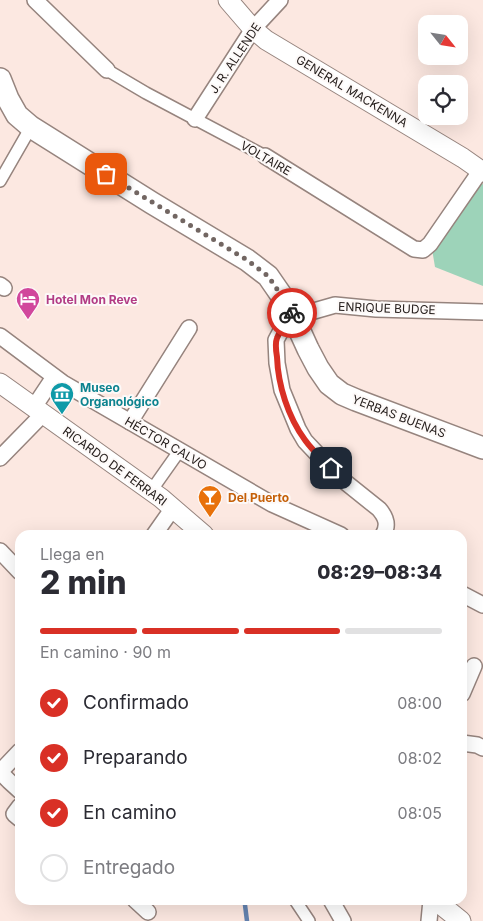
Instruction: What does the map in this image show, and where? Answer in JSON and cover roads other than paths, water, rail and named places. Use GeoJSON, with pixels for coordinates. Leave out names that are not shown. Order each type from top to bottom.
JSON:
{"type":"FeatureCollection","features":[{"type":"Feature","properties":{"kind":"main road","name":"YERBAS BUENAS"},"geometry":{"type":"LineString","coordinates":[[0,79],[17,115],[31,127],[247,260],[268,276],[288,305],[318,368],[329,384],[342,394],[483,448]]}},
{"type":"Feature","properties":{"kind":"street","name":"VOLTAIRE"},"geometry":{"type":"LineString","coordinates":[[35,0],[107,70],[146,93],[265,156],[414,249],[423,250],[430,244],[482,171]]}},
{"type":"Feature","properties":{"kind":"street","name":"GENERAL MACKENNA"},"geometry":{"type":"LineString","coordinates":[[228,0],[253,29],[266,40],[482,171]]}},
{"type":"Feature","properties":{"kind":"street","name":"J. R. ALLENDE"},"geometry":{"type":"LineString","coordinates":[[195,119],[253,29],[280,0]]}},
{"type":"Feature","properties":{"kind":"street"},"geometry":{"type":"LineString","coordinates":[[0,180],[31,127]]}},
{"type":"Feature","properties":{"kind":"street","name":"ENRIQUE BUDGE"},"geometry":{"type":"LineString","coordinates":[[293,317],[335,305],[376,309],[483,312]]}},
{"type":"Feature","properties":{"kind":"street"},"geometry":{"type":"LineString","coordinates":[[293,317],[283,327],[276,340],[277,363],[282,390],[292,416],[305,440],[322,459],[339,477],[384,515],[387,525],[385,530]]}},
{"type":"Feature","properties":{"kind":"street"},"geometry":{"type":"LineString","coordinates":[[130,422],[189,328]]}},
{"type":"Feature","properties":{"kind":"street","name":"HÉCTOR CALVO"},"geometry":{"type":"LineString","coordinates":[[0,336],[62,383],[272,504],[330,530]]}},
{"type":"Feature","properties":{"kind":"street"},"geometry":{"type":"LineString","coordinates":[[0,458],[39,410],[54,377]]}},
{"type":"Feature","properties":{"kind":"street","name":"RICARDO DE FERRARI"},"geometry":{"type":"LineString","coordinates":[[0,383],[151,490],[198,530]]}},
{"type":"Feature","properties":{"kind":"street"},"geometry":{"type":"LineString","coordinates":[[151,490],[180,450]]}},
{"type":"Feature","properties":{"kind":"street"},"geometry":{"type":"LineString","coordinates":[[157,530],[172,508]]}},
{"type":"Feature","properties":{"kind":"street"},"geometry":{"type":"LineString","coordinates":[[0,551],[15,567]]}},
{"type":"Feature","properties":{"kind":"street"},"geometry":{"type":"LineString","coordinates":[[467,597],[483,605]]}},
{"type":"Feature","properties":{"kind":"street"},"geometry":{"type":"LineString","coordinates":[[467,681],[473,665]]}},
{"type":"Feature","properties":{"kind":"street"},"geometry":{"type":"LineString","coordinates":[[467,744],[478,745],[483,748]]}},
{"type":"Feature","properties":{"kind":"street"},"geometry":{"type":"LineString","coordinates":[[15,756],[0,772],[15,787]]}},
{"type":"Feature","properties":{"kind":"street"},"geometry":{"type":"LineString","coordinates":[[140,905],[148,912]]}},
{"type":"Feature","properties":{"kind":"street"},"geometry":{"type":"LineString","coordinates":[[298,905],[309,921]]}},
{"type":"Feature","properties":{"kind":"street"},"geometry":{"type":"LineString","coordinates":[[334,905],[343,921]]}},
{"type":"Feature","properties":{"kind":"street"},"geometry":{"type":"LineString","coordinates":[[429,921],[432,905]]}},
{"type":"Feature","properties":{"kind":"street"},"geometry":{"type":"LineString","coordinates":[[440,905],[461,921]]}},
{"type":"Feature","properties":{"kind":"waterway"},"geometry":{"type":"LineString","coordinates":[[245,905],[247,921]]}},
{"type":"Feature","properties":{"kind":"place","name":"Hotel Mon Reve"},"geometry":{"type":"Point","coordinates":[28,320]}},
{"type":"Feature","properties":{"kind":"place","name":"Museo Organológico"},"geometry":{"type":"Point","coordinates":[62,415]}},
{"type":"Feature","properties":{"kind":"place","name":"Del Puerto"},"geometry":{"type":"Point","coordinates":[210,518]}}]}
